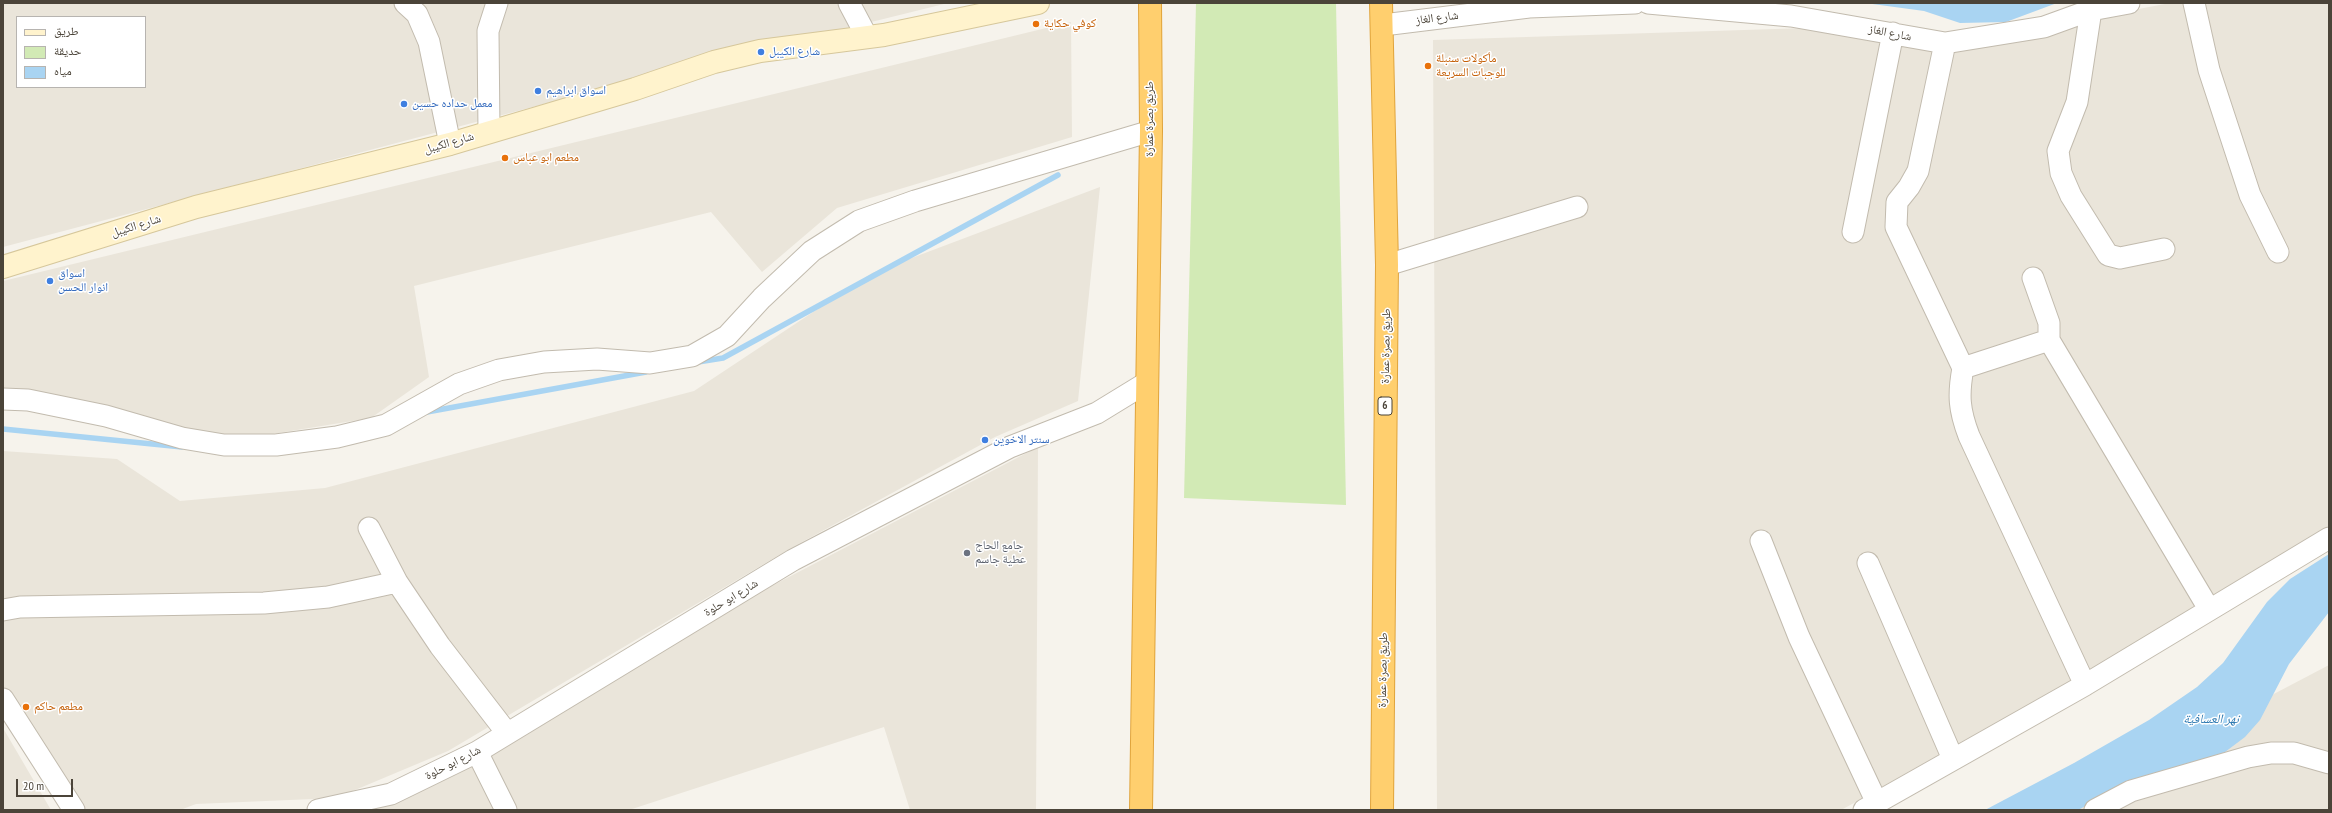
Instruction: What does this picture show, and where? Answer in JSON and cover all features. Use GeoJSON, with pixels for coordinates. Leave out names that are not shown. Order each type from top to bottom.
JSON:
{"type":"FeatureCollection","features":[{"type":"Feature","properties":{"kind":"highway","name":"طريق بصرة عمارة"},"geometry":{"type":"LineString","coordinates":[[1141,810],[1146,383],[1151,131],[1150,3]]}},
{"type":"Feature","properties":{"kind":"highway","name":"طريق بصرة عمارة"},"geometry":{"type":"LineString","coordinates":[[1382,3],[1387,265],[1382,810]]}},
{"type":"Feature","properties":{"kind":"street"},"geometry":{"type":"LineString","coordinates":[[405,3],[417,14],[429,42],[450,144]]}},
{"type":"Feature","properties":{"kind":"street"},"geometry":{"type":"LineString","coordinates":[[489,132],[488,31],[497,3]]}},
{"type":"Feature","properties":{"kind":"street"},"geometry":{"type":"LineString","coordinates":[[849,3],[867,37]]}},
{"type":"Feature","properties":{"kind":"street","name":"شارع الكيبل"},"geometry":{"type":"LineString","coordinates":[[3,267],[196,207],[450,144],[635,89],[714,62],[760,51],[867,37],[1038,3]]}},
{"type":"Feature","properties":{"kind":"street","name":"شارع الغاز"},"geometry":{"type":"LineString","coordinates":[[1383,25],[1529,7],[1635,3]]}},
{"type":"Feature","properties":{"kind":"street","name":"شارع الغاز"},"geometry":{"type":"LineString","coordinates":[[1648,3],[1791,16],[1944,43],[2044,28],[2091,10],[2129,3]]}},
{"type":"Feature","properties":{"kind":"street"},"geometry":{"type":"LineString","coordinates":[[2194,3],[2209,70],[2250,195],[2278,252]]}},
{"type":"Feature","properties":{"kind":"street"},"geometry":{"type":"LineString","coordinates":[[2091,10],[2076,102],[2058,151],[2061,173],[2071,196],[2108,255],[2120,258],[2164,249]]}},
{"type":"Feature","properties":{"kind":"street"},"geometry":{"type":"LineString","coordinates":[[1853,232],[1893,33]]}},
{"type":"Feature","properties":{"kind":"street"},"geometry":{"type":"LineString","coordinates":[[1944,43],[1918,170],[1909,187],[1897,202],[1896,227],[1963,368],[1959,390],[1961,415],[2085,685]]}},
{"type":"Feature","properties":{"kind":"street"},"geometry":{"type":"LineString","coordinates":[[3,399],[28,400],[98,415],[182,438],[224,445],[276,445],[337,437],[386,425],[459,384],[499,370],[544,362],[597,359],[650,363],[692,356],[727,336],[762,298],[812,251],[860,222],[915,201],[1151,131]]}},
{"type":"Feature","properties":{"kind":"street"},"geometry":{"type":"LineString","coordinates":[[1387,265],[1577,207]]}},
{"type":"Feature","properties":{"kind":"street"},"geometry":{"type":"LineString","coordinates":[[2033,278],[2049,323],[2049,340],[2209,609]]}},
{"type":"Feature","properties":{"kind":"street"},"geometry":{"type":"LineString","coordinates":[[1963,368],[2049,340]]}},
{"type":"Feature","properties":{"kind":"street","name":"شارع ابو حلوة"},"geometry":{"type":"LineString","coordinates":[[318,810],[351,806],[391,794],[477,752],[793,560],[1010,447],[1097,413],[1146,383]]}},
{"type":"Feature","properties":{"kind":"street"},"geometry":{"type":"LineString","coordinates":[[369,528],[397,582],[440,646],[507,733]]}},
{"type":"Feature","properties":{"kind":"street"},"geometry":{"type":"LineString","coordinates":[[1762,541],[1799,637],[1871,806],[2085,685],[2329,538]]}},
{"type":"Feature","properties":{"kind":"street"},"geometry":{"type":"LineString","coordinates":[[1868,563],[1953,759]]}},
{"type":"Feature","properties":{"kind":"street"},"geometry":{"type":"LineString","coordinates":[[3,610],[20,608],[264,603],[328,597],[397,582]]}},
{"type":"Feature","properties":{"kind":"street"},"geometry":{"type":"LineString","coordinates":[[3,699],[74,810]]}},
{"type":"Feature","properties":{"kind":"street"},"geometry":{"type":"LineString","coordinates":[[477,752],[506,810]]}},
{"type":"Feature","properties":{"kind":"street"},"geometry":{"type":"LineString","coordinates":[[2096,810],[2132,791],[2248,757],[2271,753],[2294,753],[2329,763]]}},
{"type":"Feature","properties":{"kind":"shaded area"},"geometry":{"type":"Polygon","coordinates":[[[3,3],[948,3],[597,90],[3,247],[3,3]]]}},
{"type":"Feature","properties":{"kind":"shaded area"},"geometry":{"type":"Polygon","coordinates":[[[2170,3],[2329,3],[2329,548],[1841,810],[1437,810],[1433,40],[1806,28],[2003,35],[2170,3]]]}},
{"type":"Feature","properties":{"kind":"shaded area"},"geometry":{"type":"Polygon","coordinates":[[[1071,22],[1072,137],[837,208],[762,272],[711,212],[414,286],[429,377],[371,418],[229,441],[42,392],[3,395],[3,281],[1071,22]]]}},
{"type":"Feature","properties":{"kind":"shaded area"},"geometry":{"type":"Polygon","coordinates":[[[1100,187],[1078,401],[995,437],[791,548],[448,751],[336,798],[196,804],[180,810],[82,810],[3,687],[3,451],[117,459],[180,501],[325,488],[694,391],[872,273],[1100,187]]]}},
{"type":"Feature","properties":{"kind":"shaded area"},"geometry":{"type":"Polygon","coordinates":[[[1038,447],[1036,810],[910,810],[884,727],[629,810],[369,810],[502,747],[762,591],[1038,447]]]}},
{"type":"Feature","properties":{"kind":"shaded area"},"geometry":{"type":"Polygon","coordinates":[[[2329,665],[2329,810],[2053,810],[2329,665]]]}},
{"type":"Feature","properties":{"kind":"shaded area"},"geometry":{"type":"Polygon","coordinates":[[[3,728],[51,810],[3,810],[3,728]]]}},
{"type":"Feature","properties":{"kind":"green space"},"geometry":{"type":"Polygon","coordinates":[[[1196,3],[1336,3],[1346,505],[1184,498],[1196,3]]]}},
{"type":"Feature","properties":{"kind":"water"},"geometry":{"type":"Polygon","coordinates":[[[1865,3],[2057,3],[2006,22],[1960,23],[1924,11],[1865,3]]]}},
{"type":"Feature","properties":{"kind":"water","name":"نهر العسافية"},"geometry":{"type":"Polygon","coordinates":[[[2329,554],[2329,612],[2289,664],[2260,720],[2245,737],[2225,752],[2206,760],[2122,787],[2078,810],[1985,810],[2074,763],[2149,720],[2197,687],[2223,663],[2267,602],[2290,579],[2329,554]]]}},
{"type":"Feature","properties":{"kind":"waterway"},"geometry":{"type":"LineString","coordinates":[[698,362],[723,358],[1058,175]]}},
{"type":"Feature","properties":{"kind":"waterway"},"geometry":{"type":"LineString","coordinates":[[427,412],[646,372]]}},
{"type":"Feature","properties":{"kind":"waterway"},"geometry":{"type":"LineString","coordinates":[[3,429],[182,447]]}},
{"type":"Feature","properties":{"kind":"place","name":"كوفي حكاية"},"geometry":{"type":"Point","coordinates":[1036,24]}},
{"type":"Feature","properties":{"kind":"place","name":"شارع الكيبل"},"geometry":{"type":"Point","coordinates":[761,52]}},
{"type":"Feature","properties":{"kind":"place","name":"مأكولات سنبلة للوجبات السريعة"},"geometry":{"type":"Point","coordinates":[1428,66]}},
{"type":"Feature","properties":{"kind":"place","name":"اسواق ابراهيم"},"geometry":{"type":"Point","coordinates":[538,91]}},
{"type":"Feature","properties":{"kind":"place","name":"معمل حداده حسين"},"geometry":{"type":"Point","coordinates":[404,104]}},
{"type":"Feature","properties":{"kind":"place","name":"مطعم ابو عباس"},"geometry":{"type":"Point","coordinates":[505,158]}},
{"type":"Feature","properties":{"kind":"place","name":"اسواق انوار الحسن"},"geometry":{"type":"Point","coordinates":[50,281]}},
{"type":"Feature","properties":{"kind":"place","name":"سنتر الاخوين"},"geometry":{"type":"Point","coordinates":[985,440]}},
{"type":"Feature","properties":{"kind":"place","name":"جامع الحاج عطية جاسم"},"geometry":{"type":"Point","coordinates":[967,553]}},
{"type":"Feature","properties":{"kind":"place","name":"مطعم حاكم"},"geometry":{"type":"Point","coordinates":[26,707]}}]}
